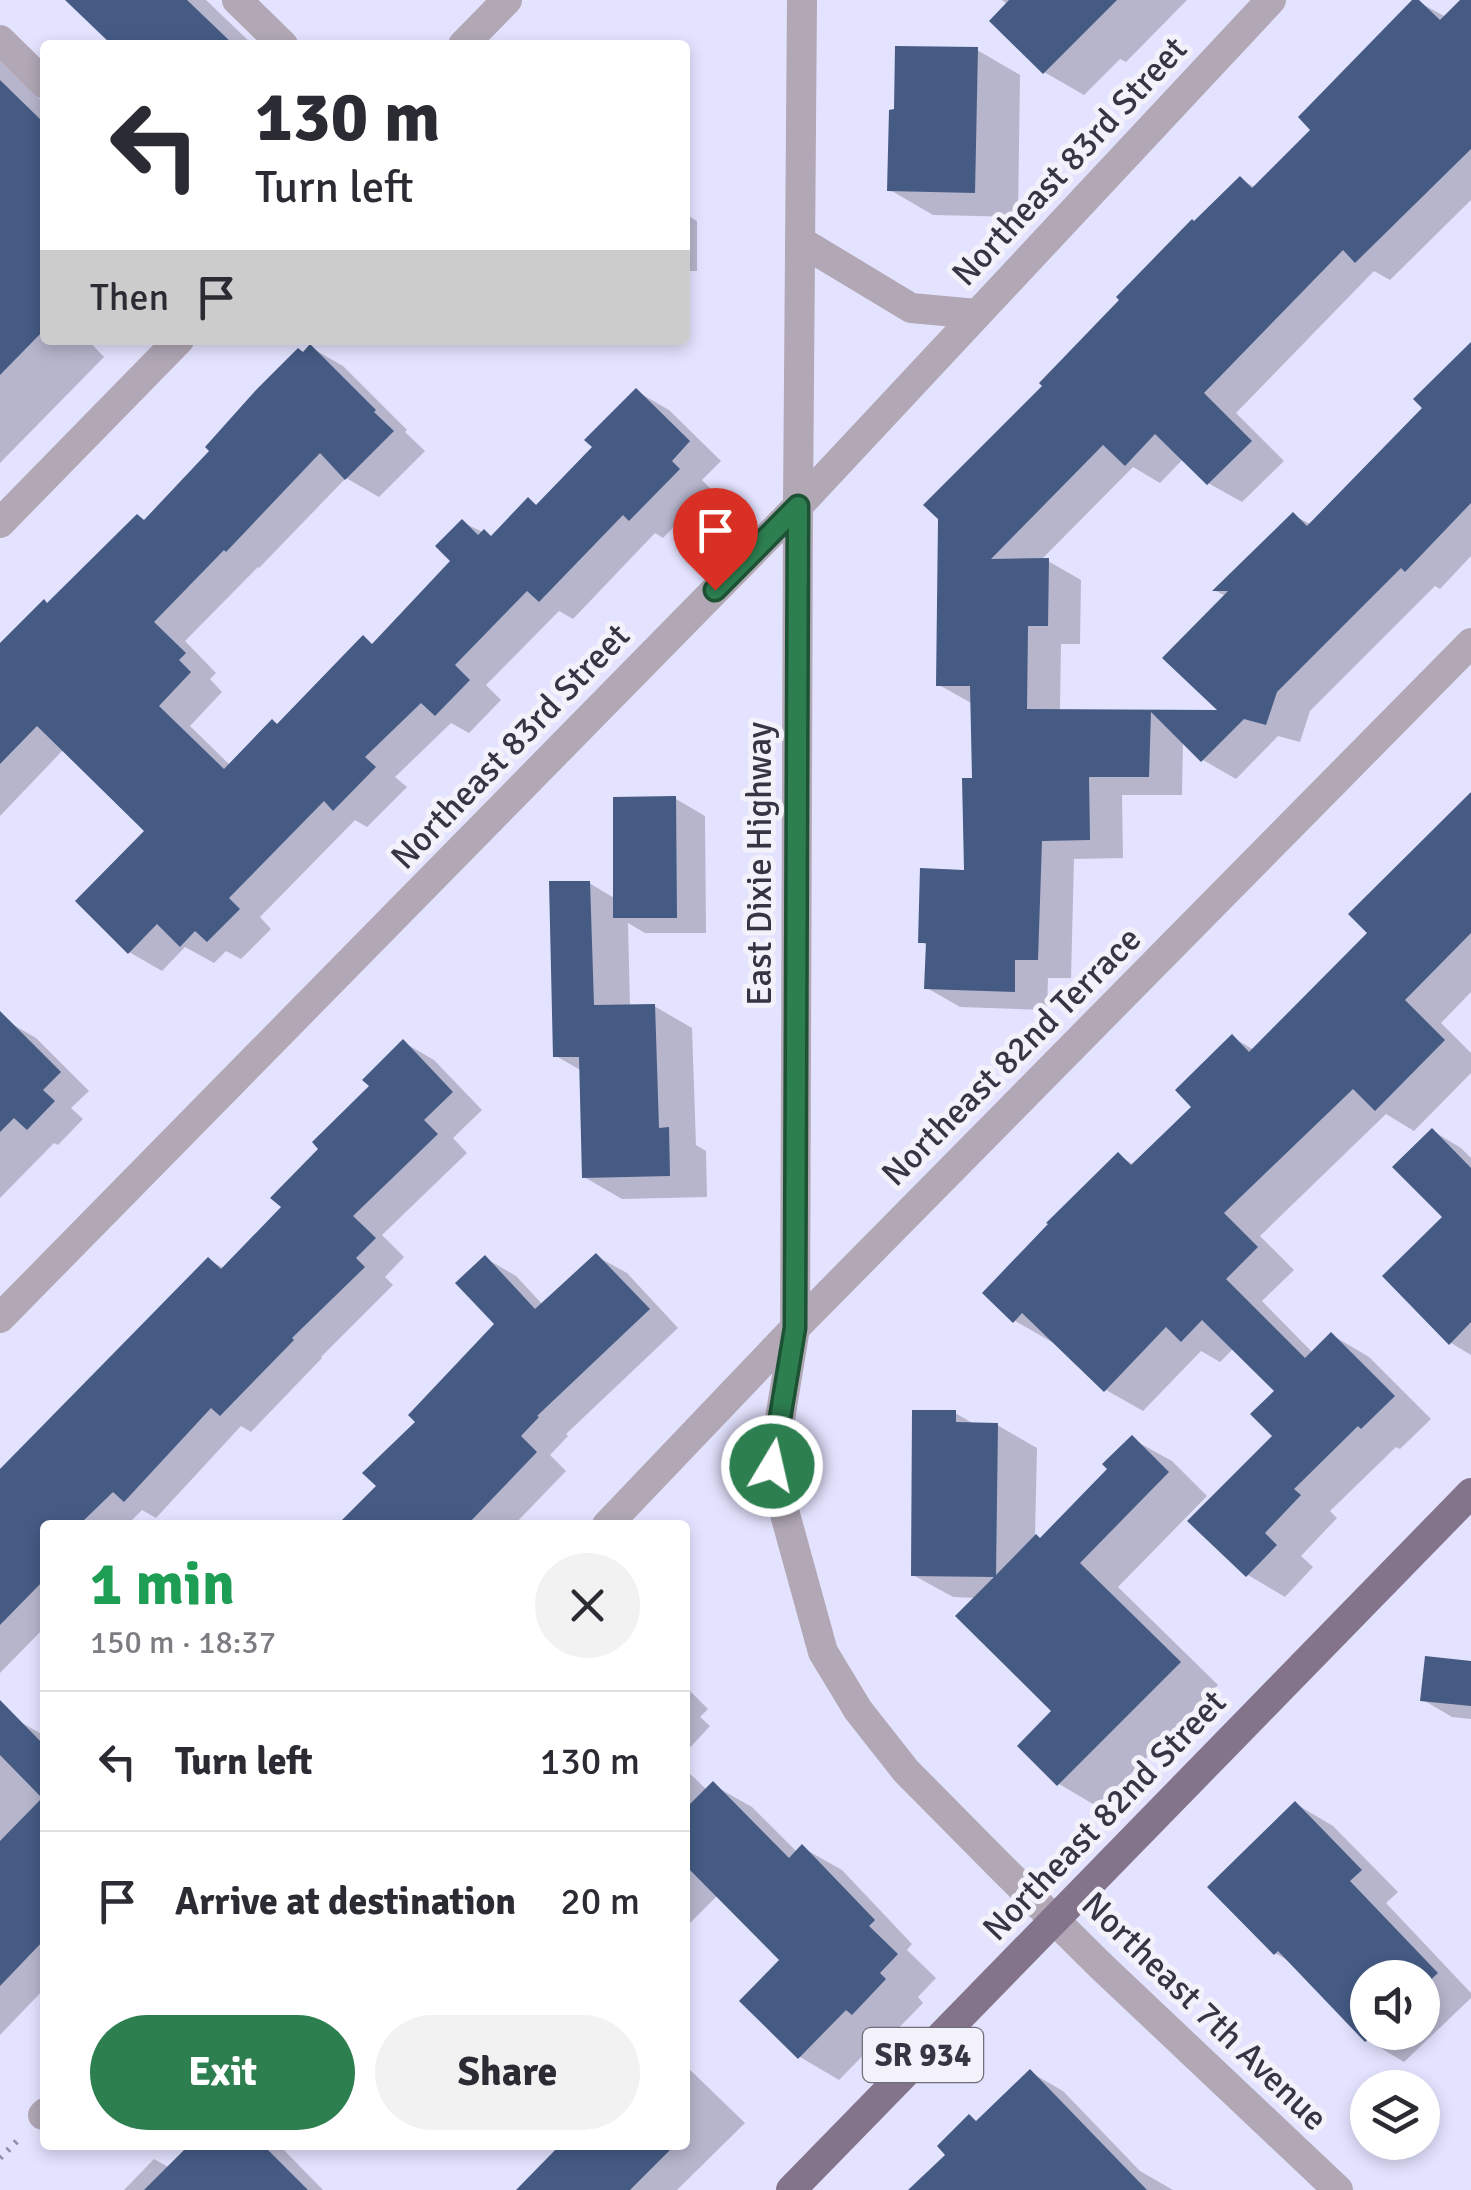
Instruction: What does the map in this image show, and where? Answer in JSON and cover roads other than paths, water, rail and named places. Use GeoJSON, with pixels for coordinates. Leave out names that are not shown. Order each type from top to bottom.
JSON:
{"type":"FeatureCollection","features":[{"type":"Feature","properties":{"kind":"main road","name":"Northeast 82nd Street"},"geometry":{"type":"LineString","coordinates":[[791,2190],[1471,1493]]}},
{"type":"Feature","properties":{"kind":"street"},"geometry":{"type":"LineString","coordinates":[[238,0],[278,40]]}},
{"type":"Feature","properties":{"kind":"street"},"geometry":{"type":"LineString","coordinates":[[468,40],[508,0]]}},
{"type":"Feature","properties":{"kind":"street","name":"East Dixie Highway"},"geometry":{"type":"LineString","coordinates":[[802,0],[795,1328],[772,1466],[823,1652],[858,1710]]}},
{"type":"Feature","properties":{"kind":"street","name":"Northeast 83rd Street"},"geometry":{"type":"LineString","coordinates":[[0,1318],[798,506],[1271,0]]}},
{"type":"Feature","properties":{"kind":"street"},"geometry":{"type":"LineString","coordinates":[[0,40],[40,79]]}},
{"type":"Feature","properties":{"kind":"street"},"geometry":{"type":"LineString","coordinates":[[800,242],[911,308],[977,314]]}},
{"type":"Feature","properties":{"kind":"street"},"geometry":{"type":"LineString","coordinates":[[0,523],[174,345]]}},
{"type":"Feature","properties":{"kind":"street","name":"Northeast 82nd Terrace"},"geometry":{"type":"LineString","coordinates":[[612,1520],[795,1328],[1471,643]]}},
{"type":"Feature","properties":{"kind":"street","name":"Northeast 7th Avenue"},"geometry":{"type":"LineString","coordinates":[[858,1710],[906,1770],[1054,1920],[1338,2190]]}}]}
